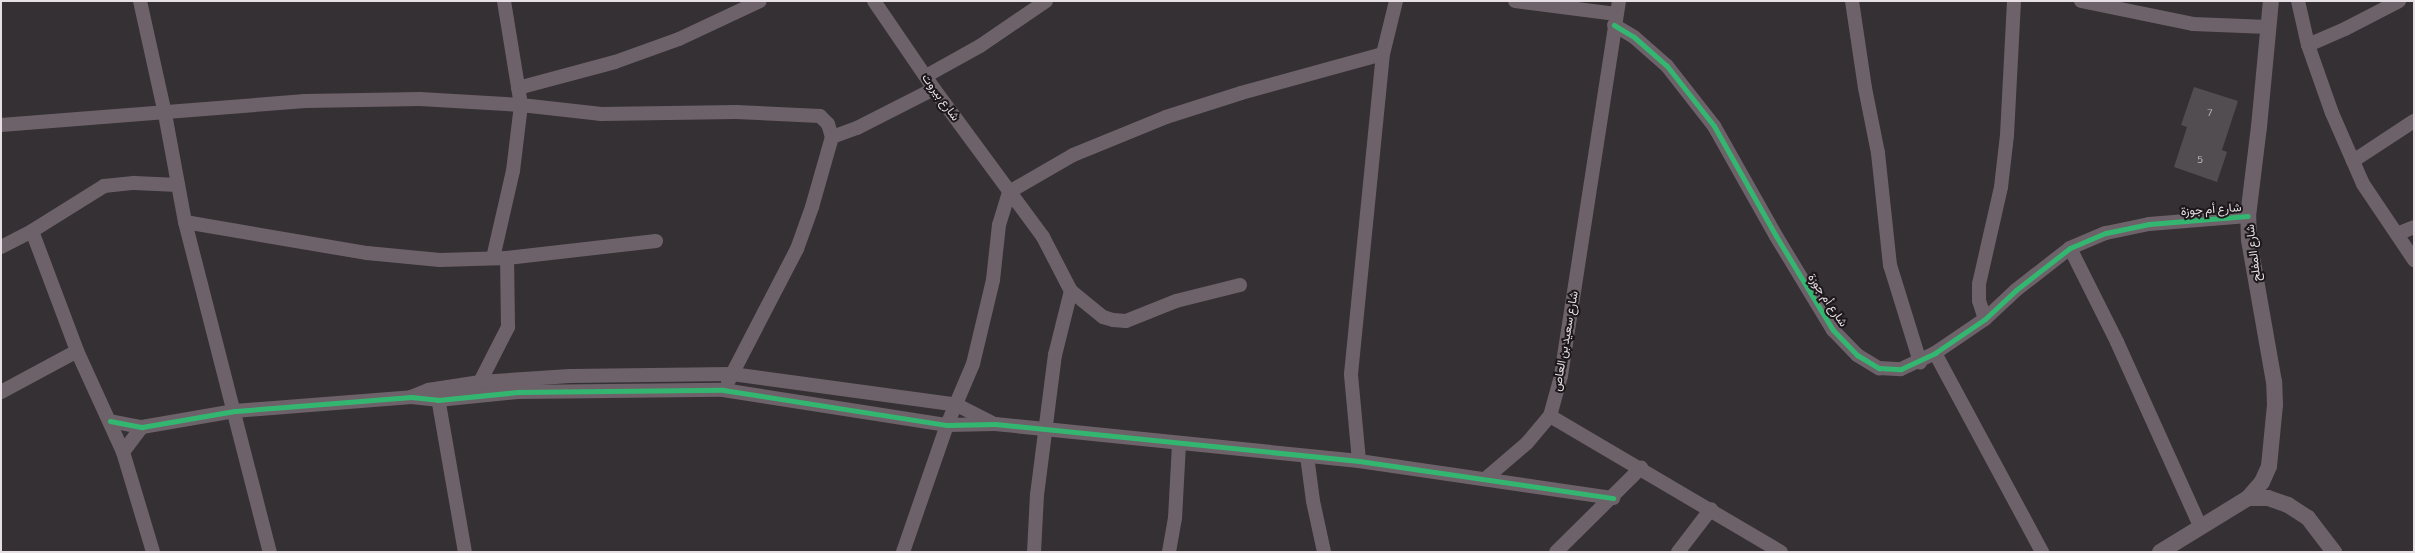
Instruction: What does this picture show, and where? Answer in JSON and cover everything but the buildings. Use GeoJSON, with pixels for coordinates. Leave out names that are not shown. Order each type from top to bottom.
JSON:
{"type":"FeatureCollection","features":[{"type":"Feature","properties":{"kind":"street"},"geometry":{"type":"LineString","coordinates":[[140,1],[166,114],[185,222],[270,552]]}},
{"type":"Feature","properties":{"kind":"street"},"geometry":{"type":"LineString","coordinates":[[480,382],[508,327],[500,258],[521,105],[504,1]]}},
{"type":"Feature","properties":{"kind":"street"},"geometry":{"type":"LineString","coordinates":[[518,88],[615,62],[679,38],[760,1]]}},
{"type":"Feature","properties":{"kind":"street","name":"شارع بيروت"},"geometry":{"type":"LineString","coordinates":[[874,1],[934,89],[1043,237],[1071,291]]}},
{"type":"Feature","properties":{"kind":"street"},"geometry":{"type":"LineString","coordinates":[[926,76],[980,46],[1046,1]]}},
{"type":"Feature","properties":{"kind":"street"},"geometry":{"type":"LineString","coordinates":[[1359,461],[1351,374],[1383,54],[1396,1]]}},
{"type":"Feature","properties":{"kind":"street"},"geometry":{"type":"LineString","coordinates":[[1516,1],[1617,13]]}},
{"type":"Feature","properties":{"kind":"street"},"geometry":{"type":"LineString","coordinates":[[1852,1],[1865,88],[1878,153],[1890,265],[1920,362]]}},
{"type":"Feature","properties":{"kind":"street"},"geometry":{"type":"LineString","coordinates":[[1985,319],[1979,300],[1979,284],[2001,187],[2007,135],[2014,1]]}},
{"type":"Feature","properties":{"kind":"street"},"geometry":{"type":"LineString","coordinates":[[2081,1],[2193,24],[2268,27]]}},
{"type":"Feature","properties":{"kind":"street","name":"شارع المفلح"},"geometry":{"type":"LineString","coordinates":[[2248,498],[2262,482],[2269,466],[2275,405],[2274,382],[2249,240],[2248,216],[2271,1]]}},
{"type":"Feature","properties":{"kind":"street"},"geometry":{"type":"LineString","coordinates":[[2298,1],[2308,45],[2332,113],[2363,184],[2414,260]]}},
{"type":"Feature","properties":{"kind":"street"},"geometry":{"type":"LineString","coordinates":[[2308,45],[2345,30],[2399,1]]}},
{"type":"Feature","properties":{"kind":"street","name":"شارع أم جوزة"},"geometry":{"type":"LineString","coordinates":[[1617,13],[1634,37],[1668,66],[1714,126],[1776,236],[1833,330],[1858,355],[1879,368],[1901,369],[1936,354],[1985,319],[2016,290],[2070,248],[2106,232],[2149,224],[2248,216]]}},
{"type":"Feature","properties":{"kind":"street","name":"شارع سعيد بن العاص"},"geometry":{"type":"LineString","coordinates":[[1550,416],[1561,376],[1617,13]]}},
{"type":"Feature","properties":{"kind":"street"},"geometry":{"type":"LineString","coordinates":[[903,552],[947,425],[973,364],[993,280],[999,225],[1008,192],[1073,155],[1166,117],[1240,93],[1383,54]]}},
{"type":"Feature","properties":{"kind":"street"},"geometry":{"type":"LineString","coordinates":[[832,137],[856,128],[934,89]]}},
{"type":"Feature","properties":{"kind":"street"},"geometry":{"type":"LineString","coordinates":[[1,125],[166,114],[243,105],[357,100],[457,100],[601,114],[736,112],[820,116],[828,124],[832,137],[812,207],[797,249],[723,390]]}},
{"type":"Feature","properties":{"kind":"street"},"geometry":{"type":"LineString","coordinates":[[2353,160],[2414,121]]}},
{"type":"Feature","properties":{"kind":"street"},"geometry":{"type":"LineString","coordinates":[[1,247],[32,231],[104,186],[134,183],[178,184]]}},
{"type":"Feature","properties":{"kind":"street"},"geometry":{"type":"LineString","coordinates":[[185,222],[284,240],[408,258],[500,258],[656,241]]}},
{"type":"Feature","properties":{"kind":"street"},"geometry":{"type":"LineString","coordinates":[[2397,234],[2414,227]]}},
{"type":"Feature","properties":{"kind":"street"},"geometry":{"type":"LineString","coordinates":[[32,231],[77,351],[123,452],[153,552]]}},
{"type":"Feature","properties":{"kind":"street"},"geometry":{"type":"LineString","coordinates":[[2070,248],[2125,359],[2200,526]]}},
{"type":"Feature","properties":{"kind":"street"},"geometry":{"type":"LineString","coordinates":[[1034,552],[1037,495],[1055,355],[1071,291],[1103,317],[1126,321],[1176,301],[1240,286]]}},
{"type":"Feature","properties":{"kind":"street"},"geometry":{"type":"LineString","coordinates":[[1,392],[77,351]]}},
{"type":"Feature","properties":{"kind":"street"},"geometry":{"type":"LineString","coordinates":[[1936,354],[2042,552]]}},
{"type":"Feature","properties":{"kind":"street"},"geometry":{"type":"LineString","coordinates":[[437,394],[480,382],[570,376],[732,374],[957,405],[995,424]]}},
{"type":"Feature","properties":{"kind":"street"},"geometry":{"type":"LineString","coordinates":[[110,421],[142,427],[235,411],[437,394],[723,390],[947,425],[995,424],[1359,461],[1613,498]]}},
{"type":"Feature","properties":{"kind":"street"},"geometry":{"type":"LineString","coordinates":[[437,394],[465,552]]}},
{"type":"Feature","properties":{"kind":"street"},"geometry":{"type":"LineString","coordinates":[[1485,479],[1527,443],[1550,416],[1711,509],[1781,552]]}},
{"type":"Feature","properties":{"kind":"street"},"geometry":{"type":"LineString","coordinates":[[123,452],[142,427]]}},
{"type":"Feature","properties":{"kind":"street"},"geometry":{"type":"LineString","coordinates":[[1169,552],[1175,518],[1179,444]]}},
{"type":"Feature","properties":{"kind":"street"},"geometry":{"type":"LineString","coordinates":[[1307,456],[1313,501],[1324,552]]}},
{"type":"Feature","properties":{"kind":"street"},"geometry":{"type":"LineString","coordinates":[[1556,552],[1613,498],[1641,468]]}},
{"type":"Feature","properties":{"kind":"street"},"geometry":{"type":"LineString","coordinates":[[2160,552],[2248,498],[2268,498],[2288,505],[2308,518],[2334,552]]}},
{"type":"Feature","properties":{"kind":"street"},"geometry":{"type":"LineString","coordinates":[[1678,552],[1711,509]]}},
{"type":"Feature","properties":{"kind":"street"},"geometry":{"type":"LineString","coordinates":[[1689,552],[1691,537]]}},
{"type":"Feature","properties":{"kind":"cycle path"},"geometry":{"type":"LineString","coordinates":[[1614,25],[1634,37],[1667,66],[1714,126],[1776,236],[1833,330],[1857,355],[1879,368],[1901,369],[1935,353],[1985,319],[2016,290],[2070,248],[2106,233],[2149,224],[2248,216]]}},
{"type":"Feature","properties":{"kind":"cycle path"},"geometry":{"type":"LineString","coordinates":[[110,421],[142,427],[235,411],[411,397],[438,400],[518,392],[723,390],[947,425],[995,424],[1359,461],[1613,498]]}}]}
